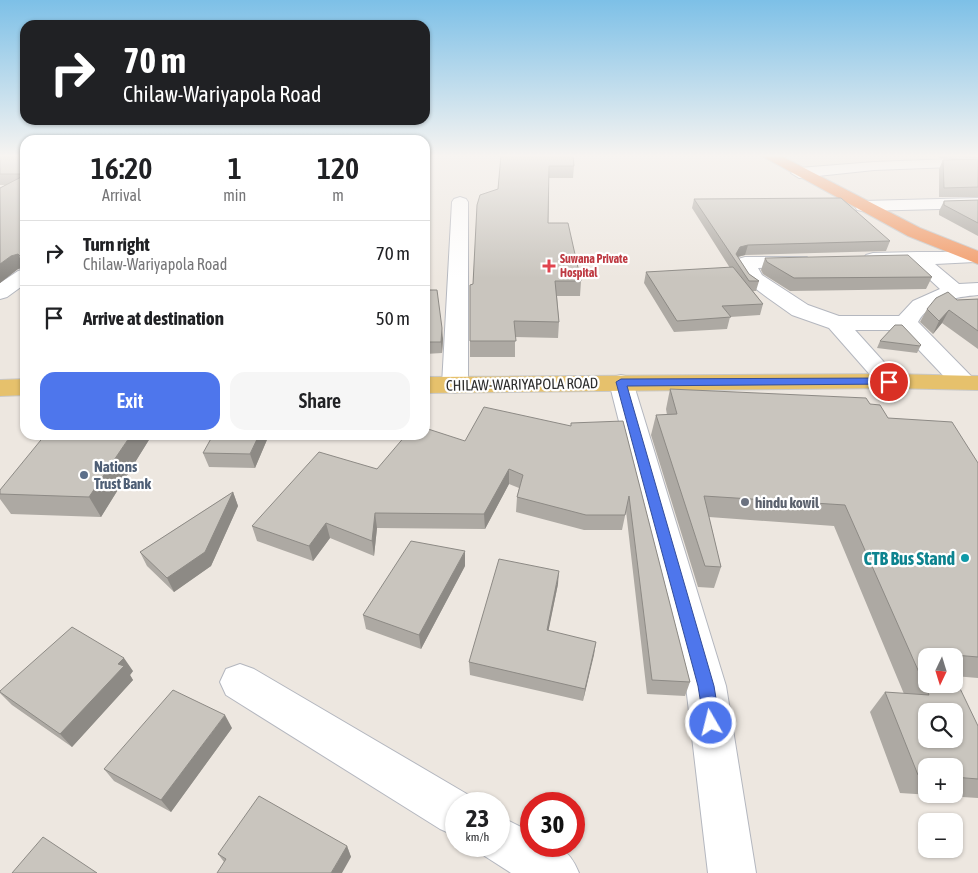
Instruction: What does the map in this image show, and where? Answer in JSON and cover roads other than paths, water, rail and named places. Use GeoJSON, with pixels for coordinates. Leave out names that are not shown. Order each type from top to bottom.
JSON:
{"type":"FeatureCollection","features":[{"type":"Feature","properties":{"kind":"highway"},"geometry":{"type":"LineString","coordinates":[[843,196],[975,260]]}},
{"type":"Feature","properties":{"kind":"main road","name":"CHILAW-WARIYAPOLA ROAD"},"geometry":{"type":"LineString","coordinates":[[430,385],[621,382],[971,383]]}},
{"type":"Feature","properties":{"kind":"main road"},"geometry":{"type":"LineString","coordinates":[[0,388],[20,388]]}},
{"type":"Feature","properties":{"kind":"street"},"geometry":{"type":"LineString","coordinates":[[455,385],[460,202]]}},
{"type":"Feature","properties":{"kind":"street"},"geometry":{"type":"LineString","coordinates":[[863,206],[978,203]]}},
{"type":"Feature","properties":{"kind":"street"},"geometry":{"type":"LineString","coordinates":[[917,258],[954,290]]}},
{"type":"Feature","properties":{"kind":"street"},"geometry":{"type":"LineString","coordinates":[[853,260],[917,258],[975,260]]}},
{"type":"Feature","properties":{"kind":"street"},"geometry":{"type":"LineString","coordinates":[[817,261],[745,263],[755,279],[800,310],[837,323],[906,323],[971,383]]}},
{"type":"Feature","properties":{"kind":"street"},"geometry":{"type":"LineString","coordinates":[[0,293],[20,279]]}},
{"type":"Feature","properties":{"kind":"street"},"geometry":{"type":"LineString","coordinates":[[906,323],[912,311],[922,304],[954,290],[978,289]]}},
{"type":"Feature","properties":{"kind":"street"},"geometry":{"type":"LineString","coordinates":[[837,323],[889,382]]}},
{"type":"Feature","properties":{"kind":"street"},"geometry":{"type":"LineString","coordinates":[[621,382],[706,686],[732,873]]}},
{"type":"Feature","properties":{"kind":"street"},"geometry":{"type":"LineString","coordinates":[[240,682],[445,806]]}},
{"type":"Feature","properties":{"kind":"street"},"geometry":{"type":"LineString","coordinates":[[510,845],[555,873]]}},
{"type":"Feature","properties":{"kind":"place","name":"Suwana Private Hospital"},"geometry":{"type":"Point","coordinates":[549,266]}},
{"type":"Feature","properties":{"kind":"place","name":"Nations Trust Bank"},"geometry":{"type":"Point","coordinates":[84,475]}},
{"type":"Feature","properties":{"kind":"place","name":"hindu kowil"},"geometry":{"type":"Point","coordinates":[745,502]}},
{"type":"Feature","properties":{"kind":"place","name":"CTB Bus Stand"},"geometry":{"type":"Point","coordinates":[965,558]}}]}
